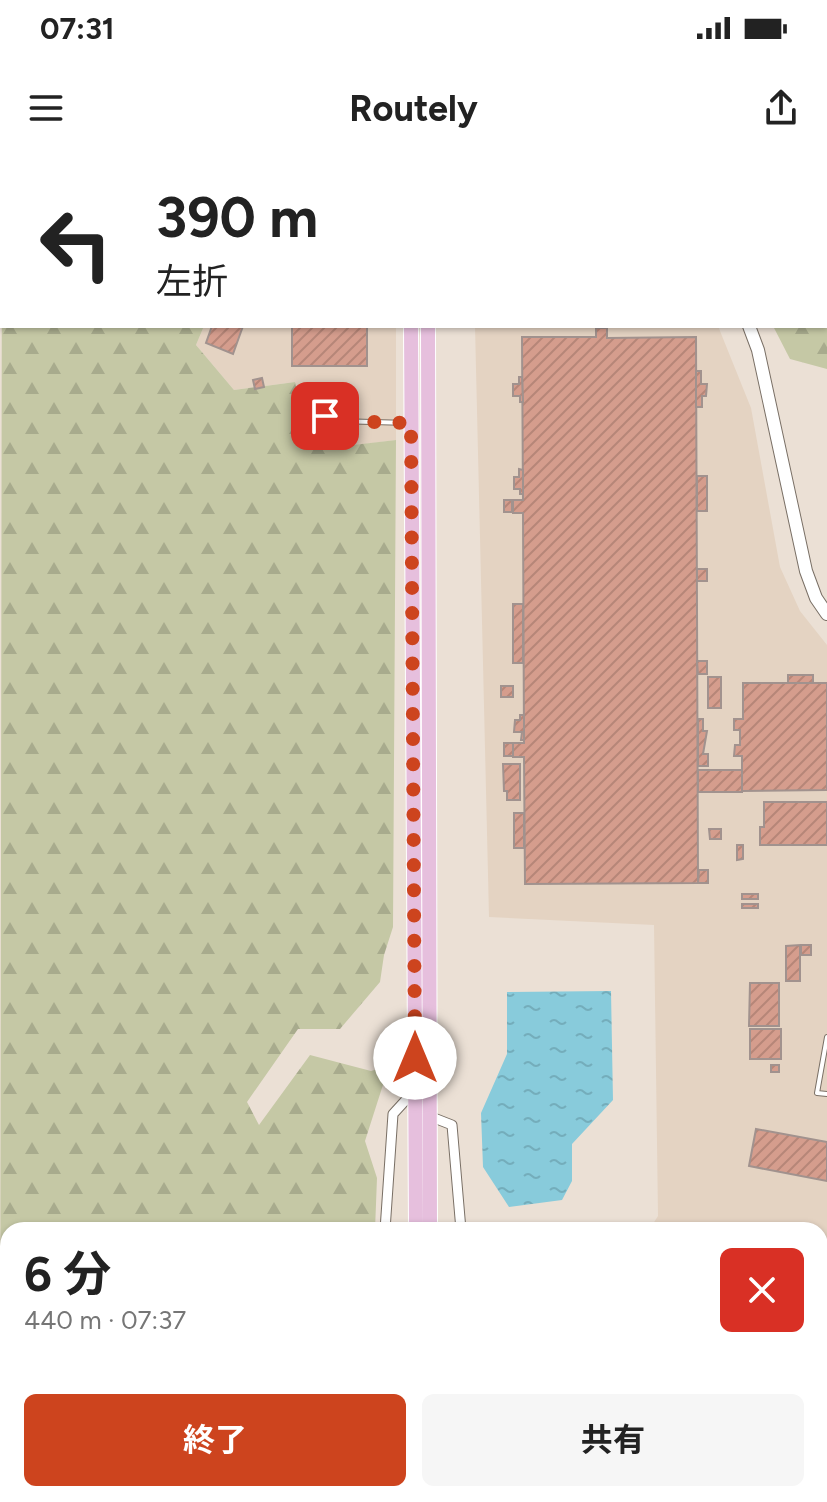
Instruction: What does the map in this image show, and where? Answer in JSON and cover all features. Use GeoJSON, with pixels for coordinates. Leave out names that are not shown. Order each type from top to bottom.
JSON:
{"type":"FeatureCollection","features":[{"type":"Feature","properties":{"kind":"main road"},"geometry":{"type":"LineString","coordinates":[[411,328],[416,1222]]}},
{"type":"Feature","properties":{"kind":"main road"},"geometry":{"type":"LineString","coordinates":[[428,328],[430,1222]]}},
{"type":"Feature","properties":{"kind":"street"},"geometry":{"type":"LineString","coordinates":[[750,328],[758,350],[806,571],[816,598],[827,614]]}},
{"type":"Feature","properties":{"kind":"street"},"geometry":{"type":"LineString","coordinates":[[386,1222],[393,1114],[416,1088]]}},
{"type":"Feature","properties":{"kind":"street"},"geometry":{"type":"LineString","coordinates":[[429,1116],[452,1125],[460,1222]]}},
{"type":"Feature","properties":{"kind":"lane"},"geometry":{"type":"LineString","coordinates":[[314,396],[317,407],[325,416],[336,421],[411,423]]}},
{"type":"Feature","properties":{"kind":"lane"},"geometry":{"type":"LineString","coordinates":[[827,1037],[817,1093],[827,1094]]}},
{"type":"Feature","properties":{"kind":"shaded area"},"geometry":{"type":"Polygon","coordinates":[[[203,328],[396,328],[396,440],[319,450],[319,434],[302,412],[295,382],[234,390],[196,345],[203,328]]]}},
{"type":"Feature","properties":{"kind":"shaded area"},"geometry":{"type":"Polygon","coordinates":[[[475,328],[719,328],[751,408],[780,567],[800,611],[827,645],[827,1222],[654,1222],[658,1216],[654,925],[489,917],[475,328]]]}},
{"type":"Feature","properties":{"kind":"green space"},"geometry":{"type":"Polygon","coordinates":[[[2,328],[203,328],[196,345],[234,390],[295,382],[302,412],[319,434],[319,449],[396,440],[393,927],[380,982],[340,1029],[298,1029],[247,1102],[259,1125],[310,1055],[371,1071],[389,1066],[365,1141],[377,1178],[375,1222],[0,1222],[2,328]]]}},
{"type":"Feature","properties":{"kind":"green space"},"geometry":{"type":"Polygon","coordinates":[[[774,328],[827,328],[827,369],[790,359],[774,328]]]}},
{"type":"Feature","properties":{"kind":"water"},"geometry":{"type":"Polygon","coordinates":[[[611,991],[613,1100],[572,1144],[572,1181],[562,1200],[509,1207],[483,1167],[481,1113],[507,1054],[507,992],[611,991]]]}},
{"type":"Feature","properties":{"kind":"building"},"geometry":{"type":"Polygon","coordinates":[[[211,328],[242,328],[233,354],[206,343],[211,328]]]}},
{"type":"Feature","properties":{"kind":"building"},"geometry":{"type":"Polygon","coordinates":[[[292,328],[367,328],[367,366],[292,366],[292,328]]]}},
{"type":"Feature","properties":{"kind":"building"},"geometry":{"type":"Polygon","coordinates":[[[596,328],[607,328],[607,338],[696,337],[698,883],[525,884],[524,757],[513,757],[513,743],[524,743],[523,513],[513,513],[513,500],[523,500],[522,337],[596,337],[596,328]]]}},
{"type":"Feature","properties":{"kind":"building"},"geometry":{"type":"Polygon","coordinates":[[[696,371],[701,371],[701,384],[707,384],[702,407],[696,407],[696,371]]]}},
{"type":"Feature","properties":{"kind":"building"},"geometry":{"type":"Polygon","coordinates":[[[519,377],[522,377],[523,402],[520,402],[520,396],[513,396],[513,384],[519,384],[519,377]]]}},
{"type":"Feature","properties":{"kind":"building"},"geometry":{"type":"Polygon","coordinates":[[[262,378],[264,387],[255,389],[253,380],[262,378]]]}},
{"type":"Feature","properties":{"kind":"building"},"geometry":{"type":"Polygon","coordinates":[[[519,469],[523,470],[523,494],[520,494],[520,489],[514,489],[514,477],[519,477],[519,469]]]}},
{"type":"Feature","properties":{"kind":"building"},"geometry":{"type":"Polygon","coordinates":[[[697,476],[707,476],[707,511],[697,511],[697,476]]]}},
{"type":"Feature","properties":{"kind":"building"},"geometry":{"type":"Polygon","coordinates":[[[504,500],[512,500],[512,512],[504,512],[504,500]]]}},
{"type":"Feature","properties":{"kind":"building"},"geometry":{"type":"Polygon","coordinates":[[[697,569],[707,569],[707,581],[697,581],[697,569]]]}},
{"type":"Feature","properties":{"kind":"building"},"geometry":{"type":"Polygon","coordinates":[[[513,604],[523,604],[523,663],[513,663],[513,604]]]}},
{"type":"Feature","properties":{"kind":"building"},"geometry":{"type":"Polygon","coordinates":[[[697,661],[707,661],[707,674],[698,674],[697,661]]]}},
{"type":"Feature","properties":{"kind":"building"},"geometry":{"type":"Polygon","coordinates":[[[788,675],[813,675],[813,683],[788,683],[788,675]]]}},
{"type":"Feature","properties":{"kind":"building"},"geometry":{"type":"Polygon","coordinates":[[[708,677],[721,677],[721,708],[708,708],[708,677]]]}},
{"type":"Feature","properties":{"kind":"building"},"geometry":{"type":"Polygon","coordinates":[[[743,683],[827,683],[827,790],[742,791],[742,756],[734,756],[735,745],[740,745],[740,730],[734,730],[734,719],[743,719],[743,683]]]}},
{"type":"Feature","properties":{"kind":"building"},"geometry":{"type":"Polygon","coordinates":[[[501,686],[513,686],[513,697],[501,697],[501,686]]]}},
{"type":"Feature","properties":{"kind":"building"},"geometry":{"type":"Polygon","coordinates":[[[520,715],[524,715],[524,740],[521,740],[522,732],[514,732],[515,720],[520,720],[520,715]]]}},
{"type":"Feature","properties":{"kind":"building"},"geometry":{"type":"Polygon","coordinates":[[[698,719],[703,719],[703,731],[707,731],[703,754],[708,754],[708,766],[698,766],[698,719]]]}},
{"type":"Feature","properties":{"kind":"building"},"geometry":{"type":"Polygon","coordinates":[[[504,743],[513,743],[513,756],[504,756],[504,743]]]}},
{"type":"Feature","properties":{"kind":"building"},"geometry":{"type":"Polygon","coordinates":[[[503,764],[520,764],[520,800],[507,800],[503,764]]]}},
{"type":"Feature","properties":{"kind":"building"},"geometry":{"type":"Polygon","coordinates":[[[698,770],[742,770],[742,792],[698,792],[698,770]]]}},
{"type":"Feature","properties":{"kind":"building"},"geometry":{"type":"Polygon","coordinates":[[[764,802],[827,802],[827,845],[760,845],[764,802]]]}},
{"type":"Feature","properties":{"kind":"building"},"geometry":{"type":"Polygon","coordinates":[[[514,813],[524,813],[524,848],[514,848],[514,813]]]}},
{"type":"Feature","properties":{"kind":"building"},"geometry":{"type":"Polygon","coordinates":[[[709,829],[721,829],[721,839],[710,839],[709,829]]]}},
{"type":"Feature","properties":{"kind":"building"},"geometry":{"type":"Polygon","coordinates":[[[737,845],[743,845],[743,859],[737,860],[737,845]]]}},
{"type":"Feature","properties":{"kind":"building"},"geometry":{"type":"Polygon","coordinates":[[[699,870],[708,870],[708,883],[698,883],[699,870]]]}},
{"type":"Feature","properties":{"kind":"building"},"geometry":{"type":"Polygon","coordinates":[[[742,894],[758,894],[758,899],[742,899],[742,894]]]}},
{"type":"Feature","properties":{"kind":"building"},"geometry":{"type":"Polygon","coordinates":[[[742,904],[758,904],[758,908],[742,908],[742,904]]]}},
{"type":"Feature","properties":{"kind":"building"},"geometry":{"type":"Polygon","coordinates":[[[800,945],[800,981],[786,981],[786,946],[800,945]]]}},
{"type":"Feature","properties":{"kind":"building"},"geometry":{"type":"Polygon","coordinates":[[[801,945],[811,945],[811,955],[801,955],[801,945]]]}},
{"type":"Feature","properties":{"kind":"building"},"geometry":{"type":"Polygon","coordinates":[[[750,983],[779,983],[779,1026],[749,1026],[750,983]]]}},
{"type":"Feature","properties":{"kind":"building"},"geometry":{"type":"Polygon","coordinates":[[[750,1029],[781,1029],[781,1059],[750,1059],[750,1029]]]}},
{"type":"Feature","properties":{"kind":"building"},"geometry":{"type":"Polygon","coordinates":[[[771,1065],[779,1065],[779,1072],[771,1072],[771,1065]]]}},
{"type":"Feature","properties":{"kind":"building"},"geometry":{"type":"Polygon","coordinates":[[[756,1129],[827,1142],[827,1181],[749,1166],[756,1129]]]}},
{"type":"Feature","properties":{"kind":"route"},"geometry":{"type":"LineString","coordinates":[[325,416],[336,421],[411,423],[415,1058]]}}]}
